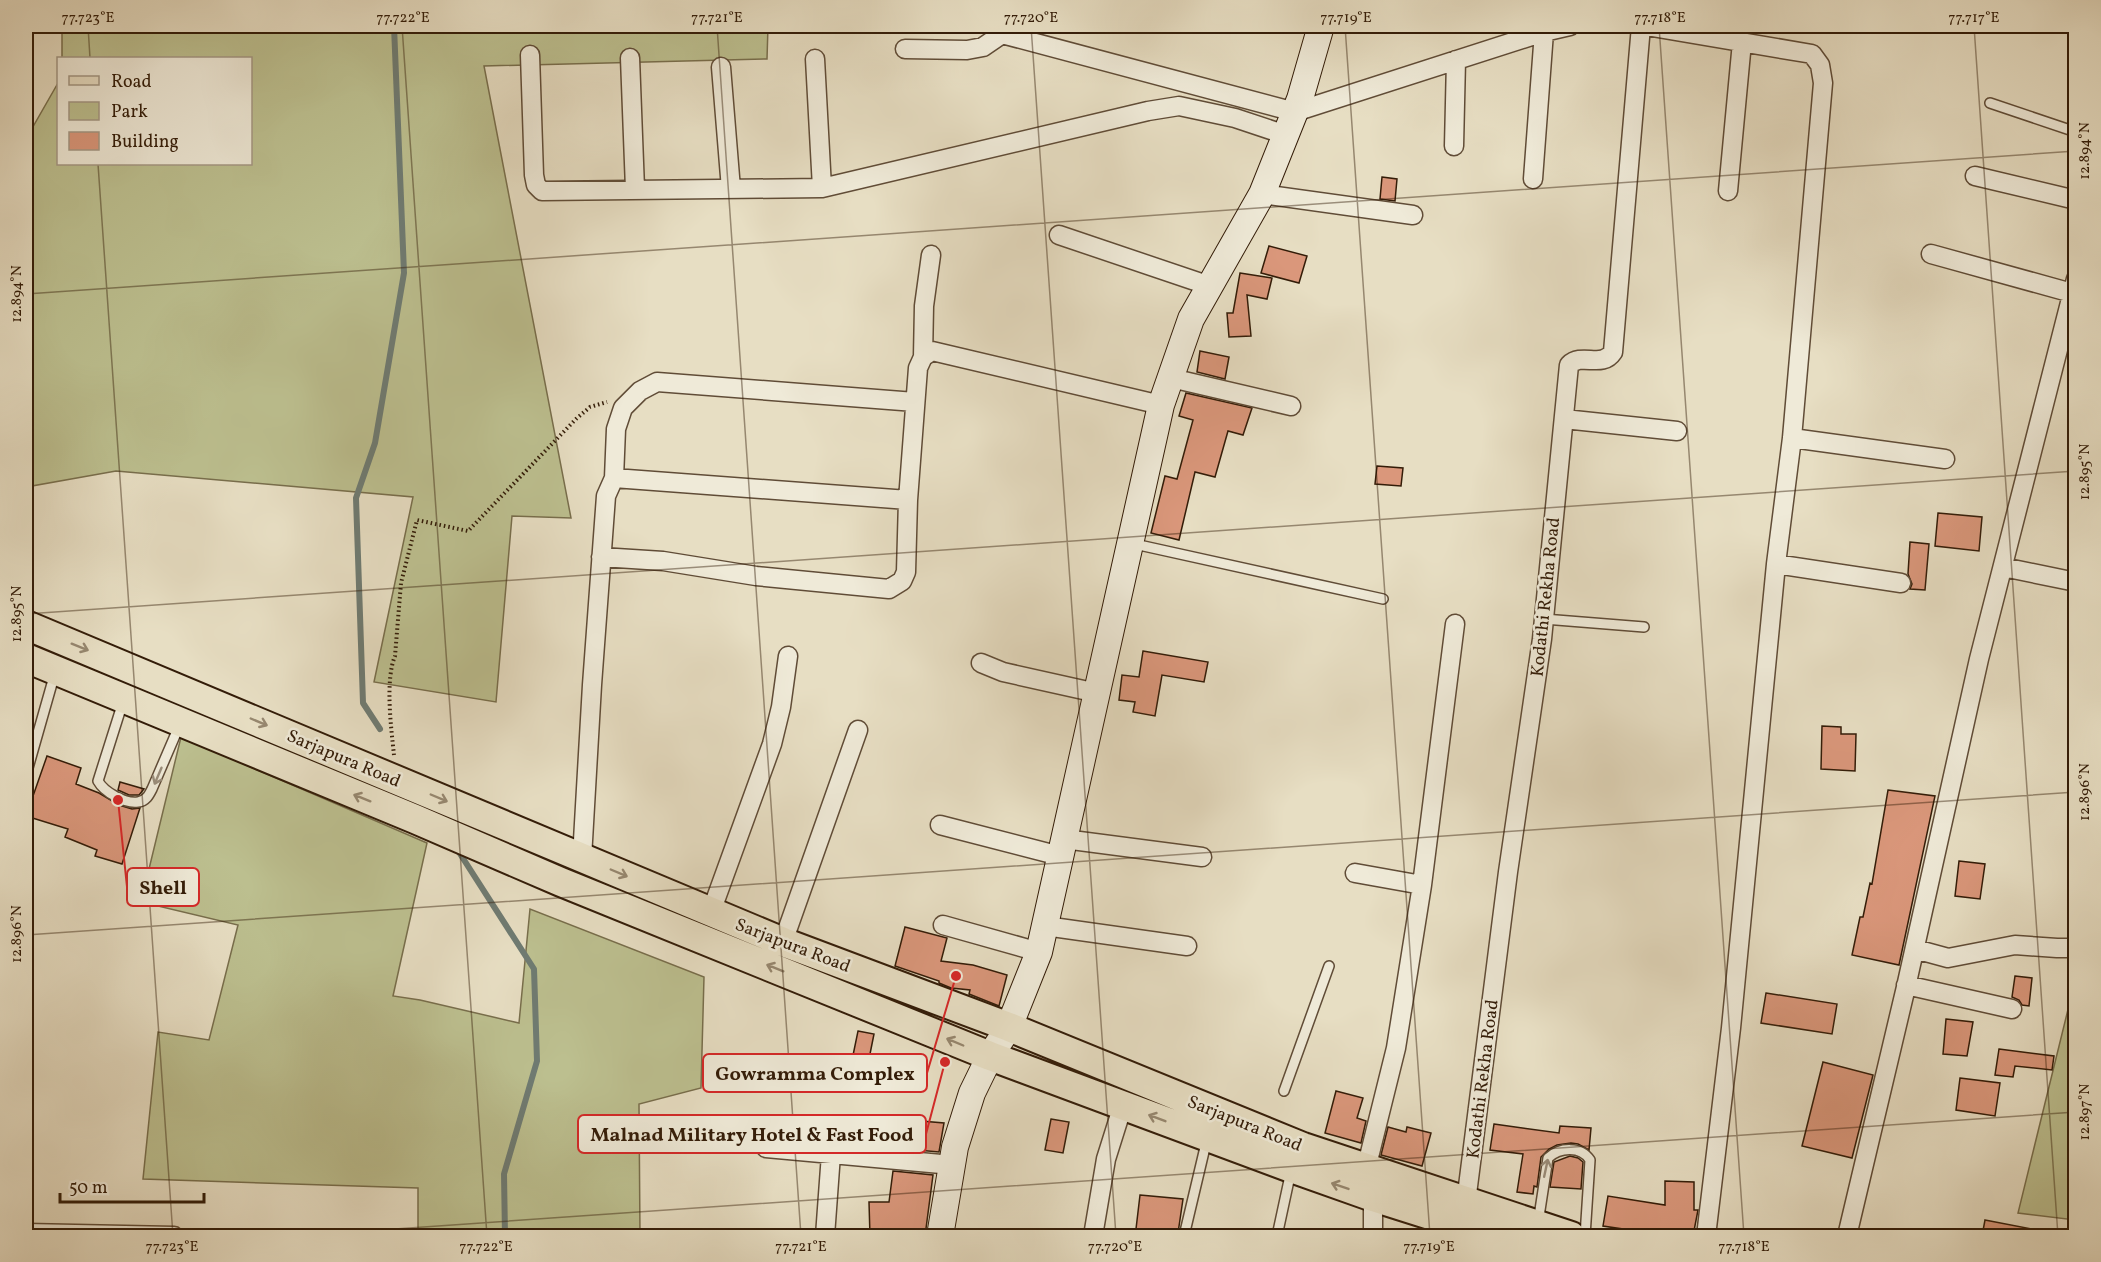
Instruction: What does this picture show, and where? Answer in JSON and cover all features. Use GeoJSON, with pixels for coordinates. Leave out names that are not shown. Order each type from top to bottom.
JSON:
{"type":"FeatureCollection","features":[{"type":"Feature","properties":{"kind":"main road","name":"Sarjapura Road"},"geometry":{"type":"LineString","coordinates":[[26,625],[783,942],[1272,1127],[1297,1158],[1373,1197],[1496,1236]]}},
{"type":"Feature","properties":{"kind":"main road","name":"Sarjapura Road"},"geometry":{"type":"LineString","coordinates":[[26,658],[561,882],[1103,1100],[1123,1105],[1208,1137],[1297,1158],[1366,1169],[1571,1236]]}},
{"type":"Feature","properties":{"kind":"street"},"geometry":{"type":"LineString","coordinates":[[940,1236],[955,1147],[972,1093],[990,1056],[1009,1027],[1039,952],[1161,405],[1191,319],[1262,194],[1290,124],[1321,26]]}},
{"type":"Feature","properties":{"kind":"street"},"geometry":{"type":"LineString","coordinates":[[530,55],[536,185],[542,191],[822,188],[1148,111],[1179,106],[1235,118],[1290,124],[1456,60],[1570,26]]}},
{"type":"Feature","properties":{"kind":"street"},"geometry":{"type":"LineString","coordinates":[[1643,26],[1812,54],[1820,65],[1823,82],[1792,438],[1776,564],[1731,1028],[1706,1236]]}},
{"type":"Feature","properties":{"kind":"street","name":"Kodathi Rekha Road"},"geometry":{"type":"LineString","coordinates":[[1466,1202],[1508,872],[1544,619],[1569,365],[1578,359],[1609,358],[1612,352],[1643,26]]}},
{"type":"Feature","properties":{"kind":"street"},"geometry":{"type":"LineString","coordinates":[[1533,179],[1544,32]]}},
{"type":"Feature","properties":{"kind":"street"},"geometry":{"type":"LineString","coordinates":[[905,49],[967,50],[983,47],[1002,34],[1290,124]]}},
{"type":"Feature","properties":{"kind":"street"},"geometry":{"type":"LineString","coordinates":[[1728,191],[1742,42]]}},
{"type":"Feature","properties":{"kind":"street"},"geometry":{"type":"LineString","coordinates":[[630,58],[635,189]]}},
{"type":"Feature","properties":{"kind":"street"},"geometry":{"type":"LineString","coordinates":[[815,59],[822,188]]}},
{"type":"Feature","properties":{"kind":"street"},"geometry":{"type":"LineString","coordinates":[[1454,146],[1456,60]]}},
{"type":"Feature","properties":{"kind":"street"},"geometry":{"type":"LineString","coordinates":[[721,67],[731,189]]}},
{"type":"Feature","properties":{"kind":"street"},"geometry":{"type":"LineString","coordinates":[[1975,176],[2076,200]]}},
{"type":"Feature","properties":{"kind":"street"},"geometry":{"type":"LineString","coordinates":[[1262,194],[1413,215]]}},
{"type":"Feature","properties":{"kind":"street"},"geometry":{"type":"LineString","coordinates":[[1059,235],[1210,286]]}},
{"type":"Feature","properties":{"kind":"street"},"geometry":{"type":"LineString","coordinates":[[1847,1236],[1915,949],[1979,659],[2074,286],[1931,254]]}},
{"type":"Feature","properties":{"kind":"street"},"geometry":{"type":"LineString","coordinates":[[601,557],[663,561],[756,576],[889,589],[902,581],[906,573],[908,500],[915,402],[918,368],[923,357],[924,306],[931,255]]}},
{"type":"Feature","properties":{"kind":"street"},"geometry":{"type":"LineString","coordinates":[[923,357],[932,351],[1161,405]]}},
{"type":"Feature","properties":{"kind":"street"},"geometry":{"type":"LineString","coordinates":[[1171,378],[1291,405]]}},
{"type":"Feature","properties":{"kind":"street"},"geometry":{"type":"LineString","coordinates":[[582,858],[606,496],[614,478],[616,429],[623,408],[640,391],[657,382],[915,402]]}},
{"type":"Feature","properties":{"kind":"street"},"geometry":{"type":"LineString","coordinates":[[1564,418],[1677,431]]}},
{"type":"Feature","properties":{"kind":"street"},"geometry":{"type":"LineString","coordinates":[[1792,438],[1945,459]]}},
{"type":"Feature","properties":{"kind":"street"},"geometry":{"type":"LineString","coordinates":[[614,478],[908,500]]}},
{"type":"Feature","properties":{"kind":"street"},"geometry":{"type":"LineString","coordinates":[[1776,564],[1901,583]]}},
{"type":"Feature","properties":{"kind":"street"},"geometry":{"type":"LineString","coordinates":[[2002,567],[2076,582]]}},
{"type":"Feature","properties":{"kind":"street"},"geometry":{"type":"LineString","coordinates":[[1366,1169],[1396,1048],[1422,885],[1455,624]]}},
{"type":"Feature","properties":{"kind":"street"},"geometry":{"type":"LineString","coordinates":[[711,912],[772,744],[782,707],[788,656]]}},
{"type":"Feature","properties":{"kind":"street"},"geometry":{"type":"LineString","coordinates":[[981,663],[1003,672],[1097,693]]}},
{"type":"Feature","properties":{"kind":"street"},"geometry":{"type":"LineString","coordinates":[[783,942],[858,730]]}},
{"type":"Feature","properties":{"kind":"street"},"geometry":{"type":"LineString","coordinates":[[940,825],[1062,848],[1202,857]]}},
{"type":"Feature","properties":{"kind":"street"},"geometry":{"type":"LineString","coordinates":[[1355,873],[1422,885]]}},
{"type":"Feature","properties":{"kind":"street"},"geometry":{"type":"LineString","coordinates":[[943,925],[1039,952]]}},
{"type":"Feature","properties":{"kind":"street"},"geometry":{"type":"LineString","coordinates":[[1045,926],[1187,946]]}},
{"type":"Feature","properties":{"kind":"street"},"geometry":{"type":"LineString","coordinates":[[1915,949],[1948,958],[2015,945],[2076,948]]}},
{"type":"Feature","properties":{"kind":"street"},"geometry":{"type":"LineString","coordinates":[[1906,985],[2012,1009]]}},
{"type":"Feature","properties":{"kind":"street"},"geometry":{"type":"LineString","coordinates":[[1093,1236],[1106,1159],[1123,1105]]}},
{"type":"Feature","properties":{"kind":"street"},"geometry":{"type":"LineString","coordinates":[[765,1148],[952,1165]]}},
{"type":"Feature","properties":{"kind":"street"},"geometry":{"type":"LineString","coordinates":[[825,1236],[831,1154]]}},
{"type":"Feature","properties":{"kind":"street"},"geometry":{"type":"LineString","coordinates":[[1373,1197],[1373,1236]]}},
{"type":"Feature","properties":{"kind":"street"},"geometry":{"type":"LineString","coordinates":[[26,1233],[174,1236]]}},
{"type":"Feature","properties":{"kind":"lane"},"geometry":{"type":"LineString","coordinates":[[1990,103],[2076,132]]}},
{"type":"Feature","properties":{"kind":"lane"},"geometry":{"type":"LineString","coordinates":[[1130,543],[1383,599]]}},
{"type":"Feature","properties":{"kind":"lane"},"geometry":{"type":"LineString","coordinates":[[1544,619],[1644,627]]}},
{"type":"Feature","properties":{"kind":"lane"},"geometry":{"type":"LineString","coordinates":[[26,775],[56,670]]}},
{"type":"Feature","properties":{"kind":"lane"},"geometry":{"type":"LineString","coordinates":[[124,698],[98,782],[119,797],[135,802],[146,798],[181,722]]}},
{"type":"Feature","properties":{"kind":"lane"},"geometry":{"type":"LineString","coordinates":[[1284,1091],[1329,966]]}},
{"type":"Feature","properties":{"kind":"lane"},"geometry":{"type":"LineString","coordinates":[[1184,1236],[1208,1137]]}},
{"type":"Feature","properties":{"kind":"lane"},"geometry":{"type":"LineString","coordinates":[[1537,1225],[1548,1158],[1560,1151],[1579,1151],[1589,1158],[1591,1164],[1585,1236]]}},
{"type":"Feature","properties":{"kind":"lane"},"geometry":{"type":"LineString","coordinates":[[1277,1236],[1297,1158]]}},
{"type":"Feature","properties":{"kind":"path"},"geometry":{"type":"LineString","coordinates":[[396,780],[390,717],[391,666],[395,656],[401,583],[417,520],[468,531],[590,407],[608,401],[632,399]]}},
{"type":"Feature","properties":{"kind":"green space"},"geometry":{"type":"Polygon","coordinates":[[[62,26],[768,26],[767,59],[484,66],[571,518],[512,516],[496,702],[374,682],[413,497],[116,471],[26,487],[26,139],[57,85],[57,165],[252,165],[252,57],[62,57],[62,26]]]}},
{"type":"Feature","properties":{"kind":"green space"},"geometry":{"type":"Polygon","coordinates":[[[181,737],[427,843],[393,996],[519,1023],[530,909],[704,977],[701,1088],[639,1104],[640,1236],[418,1236],[418,1188],[143,1179],[158,1032],[209,1040],[238,925],[141,902],[181,737]]]}},
{"type":"Feature","properties":{"kind":"green space"},"geometry":{"type":"Polygon","coordinates":[[[2075,981],[2075,1220],[2018,1213],[2075,981]]]}},
{"type":"Feature","properties":{"kind":"building"},"geometry":{"type":"Polygon","coordinates":[[[1382,177],[1397,179],[1395,201],[1380,199],[1382,177]]]}},
{"type":"Feature","properties":{"kind":"building"},"geometry":{"type":"Polygon","coordinates":[[[1269,246],[1307,256],[1299,283],[1261,273],[1269,246]]]}},
{"type":"Feature","properties":{"kind":"building"},"geometry":{"type":"Polygon","coordinates":[[[1240,273],[1272,278],[1267,299],[1247,295],[1251,336],[1229,337],[1227,313],[1233,313],[1240,273]]]}},
{"type":"Feature","properties":{"kind":"building"},"geometry":{"type":"Polygon","coordinates":[[[1200,351],[1229,357],[1225,379],[1197,372],[1200,351]]]}},
{"type":"Feature","properties":{"kind":"building"},"geometry":{"type":"Polygon","coordinates":[[[1186,393],[1252,408],[1243,435],[1228,431],[1215,477],[1195,472],[1179,540],[1151,533],[1165,476],[1177,479],[1193,420],[1179,416],[1186,393]]]}},
{"type":"Feature","properties":{"kind":"building"},"geometry":{"type":"Polygon","coordinates":[[[1377,466],[1403,468],[1401,486],[1375,484],[1377,466]]]}},
{"type":"Feature","properties":{"kind":"building"},"geometry":{"type":"Polygon","coordinates":[[[1938,513],[1982,517],[1979,551],[1935,546],[1938,513]]]}},
{"type":"Feature","properties":{"kind":"building"},"geometry":{"type":"Polygon","coordinates":[[[1910,542],[1929,544],[1925,590],[1910,589],[1912,584],[1908,574],[1910,542]]]}},
{"type":"Feature","properties":{"kind":"building"},"geometry":{"type":"Polygon","coordinates":[[[1143,651],[1208,662],[1204,682],[1162,675],[1155,716],[1133,712],[1135,702],[1119,700],[1122,675],[1139,677],[1143,651]]]}},
{"type":"Feature","properties":{"kind":"building"},"geometry":{"type":"Polygon","coordinates":[[[1822,726],[1841,727],[1841,734],[1856,734],[1855,771],[1821,769],[1822,726]]]}},
{"type":"Feature","properties":{"kind":"building"},"geometry":{"type":"Polygon","coordinates":[[[47,756],[81,768],[76,784],[99,793],[119,805],[132,809],[140,808],[122,864],[95,856],[97,850],[65,837],[68,829],[26,816],[47,756]]]}},
{"type":"Feature","properties":{"kind":"building"},"geometry":{"type":"Polygon","coordinates":[[[120,782],[144,789],[139,795],[129,795],[118,790],[120,782]]]}},
{"type":"Feature","properties":{"kind":"building"},"geometry":{"type":"Polygon","coordinates":[[[1888,790],[1935,796],[1899,965],[1852,955],[1860,917],[1863,917],[1870,883],[1872,884],[1888,790]]]}},
{"type":"Feature","properties":{"kind":"building"},"geometry":{"type":"Polygon","coordinates":[[[1959,861],[1985,864],[1980,899],[1955,896],[1959,861]]]}},
{"type":"Feature","properties":{"kind":"building"},"geometry":{"type":"Polygon","coordinates":[[[905,927],[947,938],[941,961],[973,965],[1007,975],[999,1006],[969,994],[970,990],[951,988],[939,981],[895,966],[905,927]]]}},
{"type":"Feature","properties":{"kind":"building"},"geometry":{"type":"Polygon","coordinates":[[[2015,976],[2032,978],[2029,1006],[2022,1005],[2019,1000],[2012,997],[2015,976]]]}},
{"type":"Feature","properties":{"kind":"building"},"geometry":{"type":"Polygon","coordinates":[[[1766,993],[1837,1004],[1832,1034],[1761,1023],[1766,993]]]}},
{"type":"Feature","properties":{"kind":"building"},"geometry":{"type":"Polygon","coordinates":[[[1946,1019],[1973,1022],[1967,1056],[1943,1054],[1946,1019]]]}},
{"type":"Feature","properties":{"kind":"building"},"geometry":{"type":"Polygon","coordinates":[[[858,1031],[874,1034],[867,1069],[851,1065],[858,1031]]]}},
{"type":"Feature","properties":{"kind":"building"},"geometry":{"type":"Polygon","coordinates":[[[1999,1049],[2054,1056],[2052,1070],[2015,1066],[2013,1077],[1995,1075],[1999,1049]]]}},
{"type":"Feature","properties":{"kind":"building"},"geometry":{"type":"Polygon","coordinates":[[[1823,1062],[1873,1075],[1852,1158],[1802,1146],[1823,1062]]]}},
{"type":"Feature","properties":{"kind":"building"},"geometry":{"type":"Polygon","coordinates":[[[1960,1078],[2000,1083],[1995,1116],[1956,1110],[1960,1078]]]}},
{"type":"Feature","properties":{"kind":"building"},"geometry":{"type":"Polygon","coordinates":[[[1336,1091],[1363,1098],[1357,1118],[1366,1121],[1361,1143],[1325,1133],[1336,1091]]]}},
{"type":"Feature","properties":{"kind":"building"},"geometry":{"type":"Polygon","coordinates":[[[897,1119],[944,1123],[939,1152],[895,1148],[897,1119]]]}},
{"type":"Feature","properties":{"kind":"building"},"geometry":{"type":"Polygon","coordinates":[[[1051,1119],[1069,1122],[1063,1153],[1045,1150],[1051,1119]]]}},
{"type":"Feature","properties":{"kind":"building"},"geometry":{"type":"Polygon","coordinates":[[[1494,1124],[1559,1133],[1560,1126],[1591,1128],[1589,1150],[1571,1143],[1549,1149],[1541,1157],[1537,1187],[1534,1186],[1533,1194],[1517,1192],[1523,1154],[1490,1150],[1494,1124]]]}},
{"type":"Feature","properties":{"kind":"building"},"geometry":{"type":"Polygon","coordinates":[[[1388,1127],[1406,1132],[1407,1127],[1431,1133],[1422,1166],[1381,1155],[1388,1127]]]}},
{"type":"Feature","properties":{"kind":"building"},"geometry":{"type":"Polygon","coordinates":[[[1570,1156],[1583,1162],[1581,1189],[1550,1187],[1554,1162],[1570,1156]]]}},
{"type":"Feature","properties":{"kind":"building"},"geometry":{"type":"Polygon","coordinates":[[[893,1171],[933,1175],[925,1236],[870,1236],[869,1202],[889,1202],[893,1171]]]}},
{"type":"Feature","properties":{"kind":"building"},"geometry":{"type":"Polygon","coordinates":[[[1665,1181],[1694,1182],[1694,1210],[1698,1210],[1693,1236],[1671,1236],[1603,1226],[1608,1196],[1665,1205],[1665,1181]]]}},
{"type":"Feature","properties":{"kind":"building"},"geometry":{"type":"Polygon","coordinates":[[[1140,1195],[1183,1199],[1178,1233],[1136,1229],[1140,1195]]]}},
{"type":"Feature","properties":{"kind":"building"},"geometry":{"type":"Polygon","coordinates":[[[1985,1220],[2032,1229],[2031,1236],[1982,1236],[1985,1220]]]}},
{"type":"Feature","properties":{"kind":"waterway"},"geometry":{"type":"LineString","coordinates":[[380,729],[363,703],[356,498],[375,443],[404,273],[394,26]]}},
{"type":"Feature","properties":{"kind":"waterway"},"geometry":{"type":"LineString","coordinates":[[457,849],[534,969],[537,1061],[504,1174],[505,1236]]}},
{"type":"Feature","properties":{"kind":"place","name":"Shell"},"geometry":{"type":"Point","coordinates":[118,800]}},
{"type":"Feature","properties":{"kind":"place","name":"Gowramma Complex"},"geometry":{"type":"Point","coordinates":[956,976]}},
{"type":"Feature","properties":{"kind":"place","name":"Malnad Military Hotel & Fast Food"},"geometry":{"type":"Point","coordinates":[945,1062]}}]}
